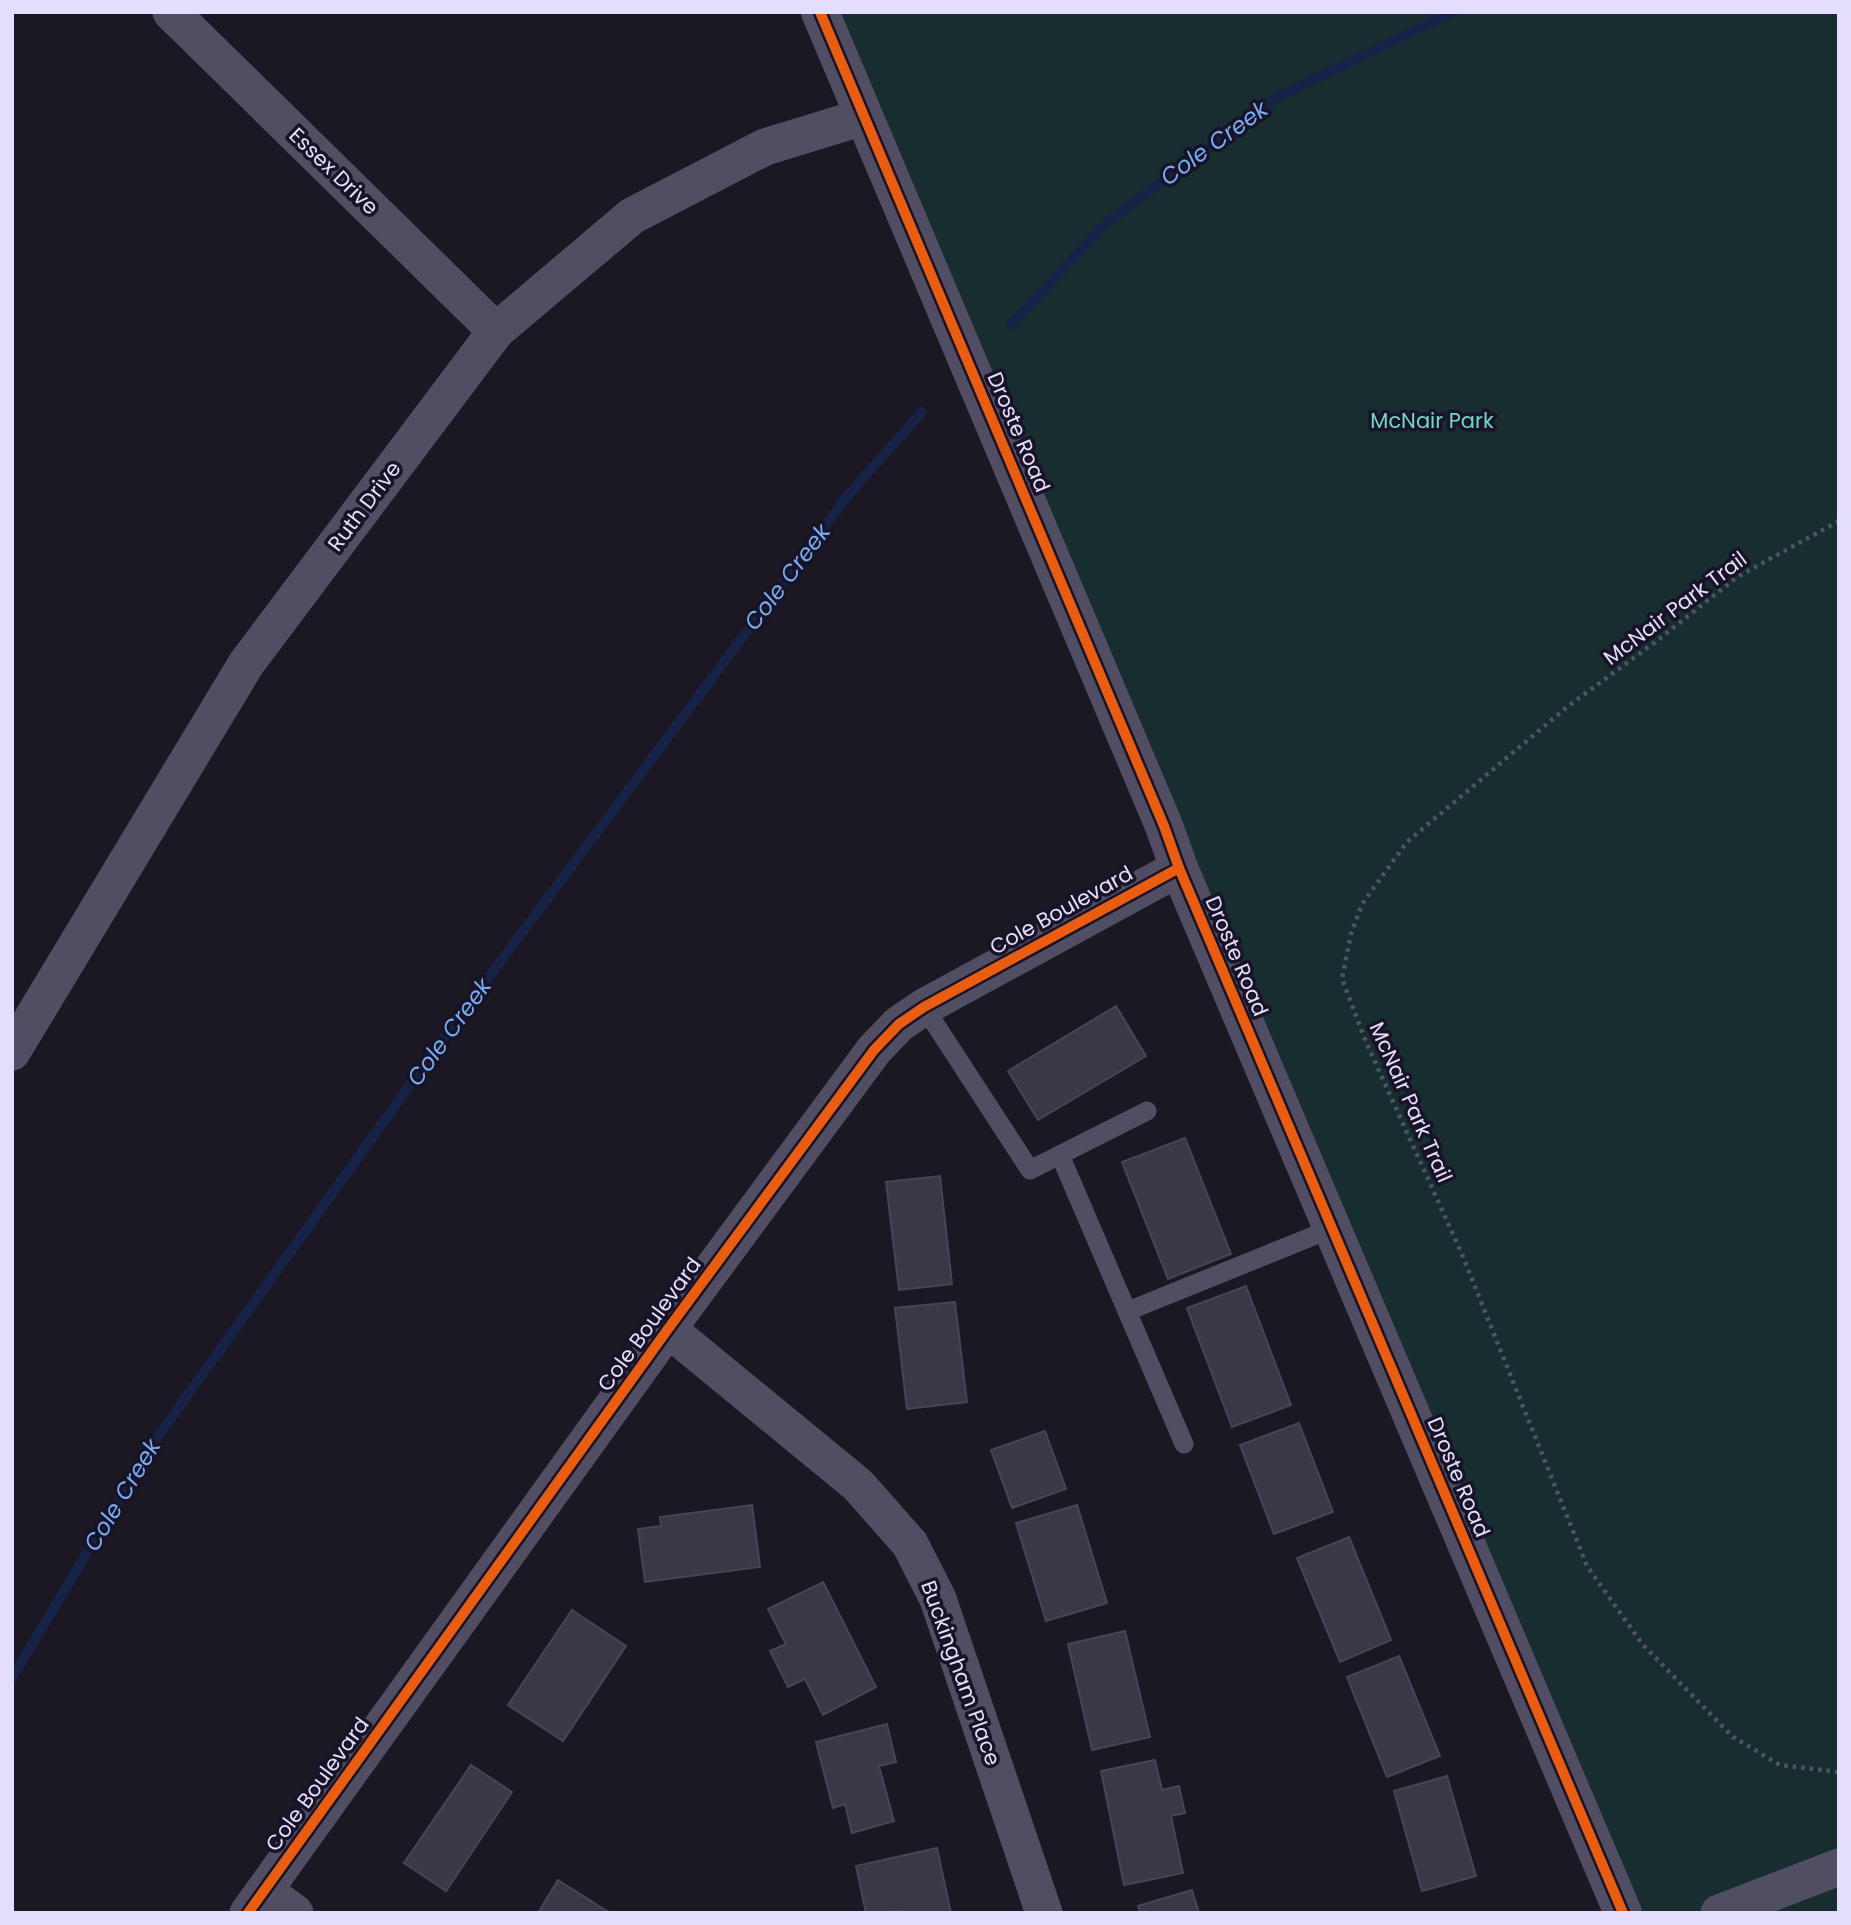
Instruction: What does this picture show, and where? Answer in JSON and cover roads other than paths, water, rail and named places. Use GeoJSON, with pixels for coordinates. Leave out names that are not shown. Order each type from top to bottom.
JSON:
{"type":"FeatureCollection","features":[{"type":"Feature","properties":{"kind":"street","name":"Essex Drive"},"geometry":{"type":"LineString","coordinates":[[171,12],[496,331]]}},
{"type":"Feature","properties":{"kind":"street","name":"Droste Road"},"geometry":{"type":"LineString","coordinates":[[820,12],[1623,1913]]}},
{"type":"Feature","properties":{"kind":"street","name":"Ruth Drive"},"geometry":{"type":"LineString","coordinates":[[12,1052],[246,663],[496,331],[632,216],[765,146],[863,117]]}},
{"type":"Feature","properties":{"kind":"street","name":"Cole Boulevard"},"geometry":{"type":"LineString","coordinates":[[257,1902],[668,1329],[874,1050],[899,1024],[923,1007],[1179,867]]}},
{"type":"Feature","properties":{"kind":"street","name":"Buckingham Place"},"geometry":{"type":"LineString","coordinates":[[668,1329],[858,1485],[910,1544],[938,1599],[1044,1913]]}},
{"type":"Feature","properties":{"kind":"street"},"geometry":{"type":"LineString","coordinates":[[1719,1913],[1839,1867]]}},
{"type":"Feature","properties":{"kind":"street"},"geometry":{"type":"LineString","coordinates":[[257,1902],[295,1913]]}},
{"type":"Feature","properties":{"kind":"lane"},"geometry":{"type":"LineString","coordinates":[[923,1007],[1030,1170],[1147,1111]]}},
{"type":"Feature","properties":{"kind":"lane"},"geometry":{"type":"LineString","coordinates":[[1060,1155],[1184,1444]]}},
{"type":"Feature","properties":{"kind":"lane"},"geometry":{"type":"LineString","coordinates":[[1128,1311],[1333,1228]]}},
{"type":"Feature","properties":{"kind":"waterway","name":"Cole Creek"},"geometry":{"type":"LineString","coordinates":[[1012,324],[1105,224],[1274,99],[1453,12]]}},
{"type":"Feature","properties":{"kind":"waterway","name":"Cole Creek"},"geometry":{"type":"LineString","coordinates":[[12,1678],[151,1446],[448,1032],[849,494],[922,412]]}},
{"type":"Feature","properties":{"kind":"park label","name":"McNair Park"},"geometry":{"type":"Point","coordinates":[1432,420]}}]}
